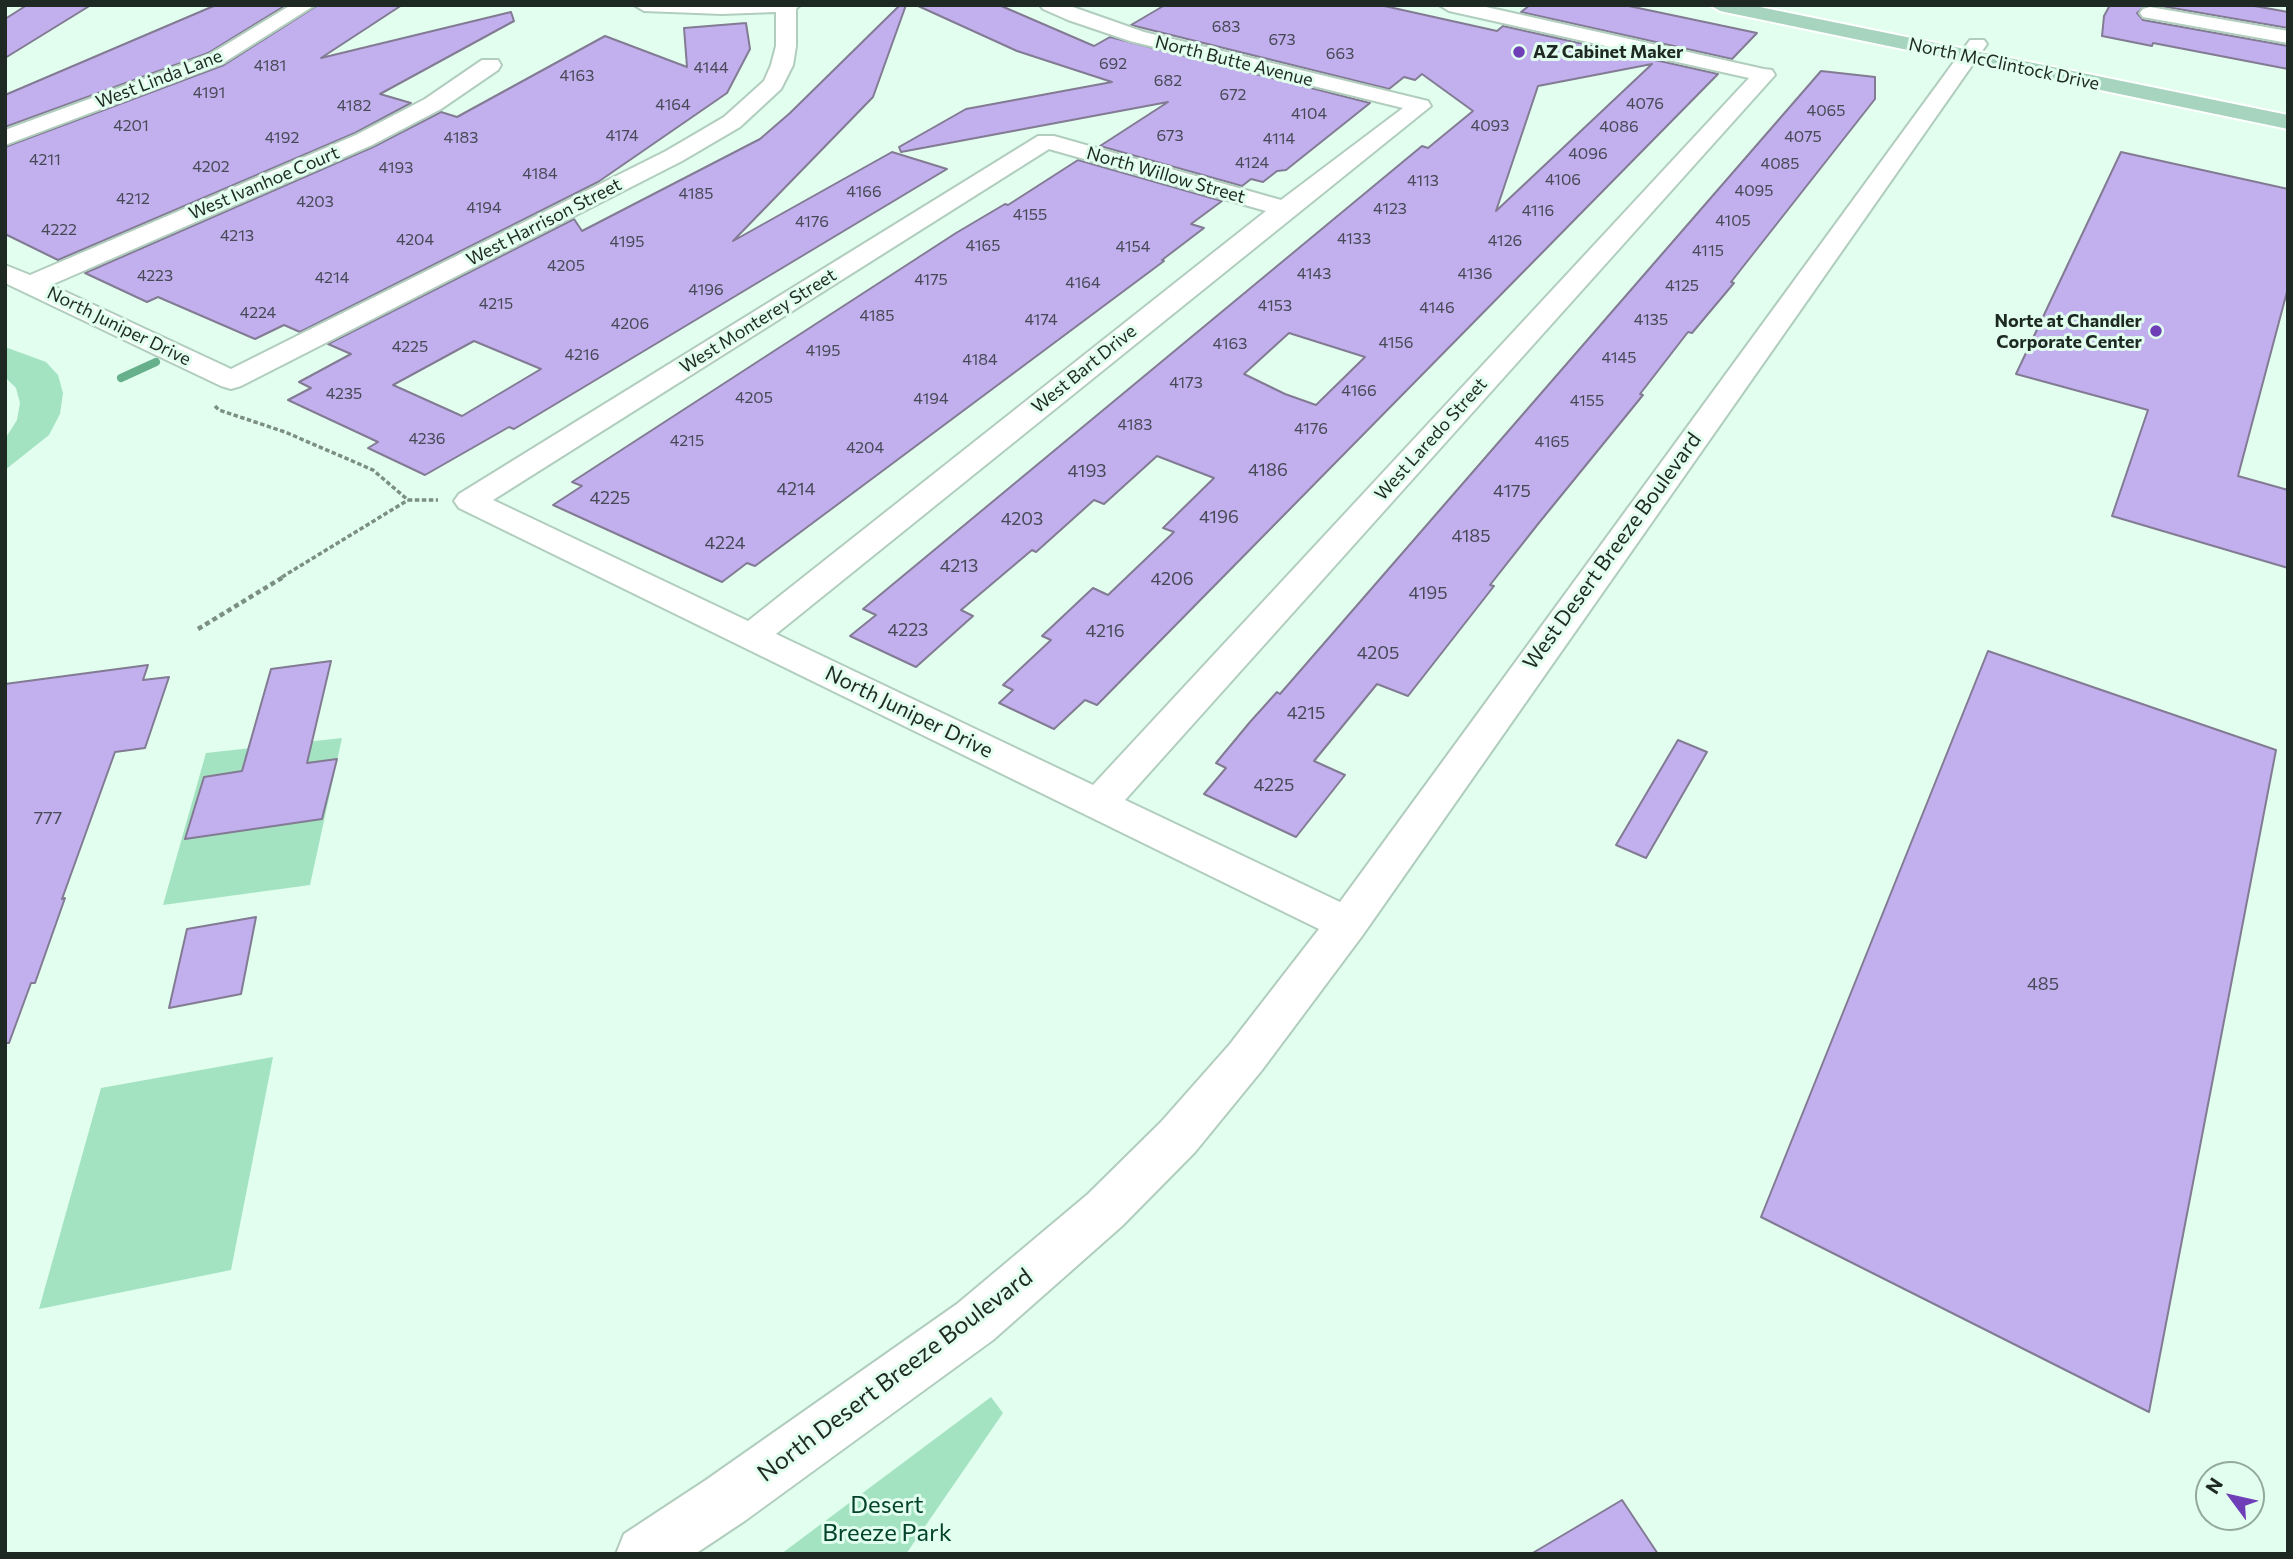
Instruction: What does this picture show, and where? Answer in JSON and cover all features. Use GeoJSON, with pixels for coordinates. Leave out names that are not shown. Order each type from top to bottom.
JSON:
{"type":"FeatureCollection","features":[{"type":"Feature","properties":{"kind":"main road","name":"North McClintock Drive"},"geometry":{"type":"LineString","coordinates":[[1720,5],[2288,107]]}},
{"type":"Feature","properties":{"kind":"main road","name":"North McClintock Drive"},"geometry":{"type":"LineString","coordinates":[[1784,5],[2288,122]]}},
{"type":"Feature","properties":{"kind":"street","name":"West Linda Lane"},"geometry":{"type":"LineString","coordinates":[[5,138],[216,59],[305,5]]}},
{"type":"Feature","properties":{"kind":"street"},"geometry":{"type":"LineString","coordinates":[[644,5],[787,5]]}},
{"type":"Feature","properties":{"kind":"street","name":"West Harrison Street"},"geometry":{"type":"LineString","coordinates":[[232,380],[674,156],[732,122],[773,84],[782,65],[786,46],[787,5]]}},
{"type":"Feature","properties":{"kind":"street","name":"North Butte Avenue"},"geometry":{"type":"LineString","coordinates":[[1051,5],[1137,37],[1420,106]]}},
{"type":"Feature","properties":{"kind":"street"},"geometry":{"type":"LineString","coordinates":[[1075,16],[1107,5]]}},
{"type":"Feature","properties":{"kind":"street","name":"West Laredo Street"},"geometry":{"type":"LineString","coordinates":[[1098,804],[1764,75],[1456,6]]}},
{"type":"Feature","properties":{"kind":"street"},"geometry":{"type":"LineString","coordinates":[[2150,13],[2288,37]]}},
{"type":"Feature","properties":{"kind":"street","name":"West Desert Breeze Boulevard"},"geometry":{"type":"LineString","coordinates":[[1247,1057],[1347,924],[1973,51]]}},
{"type":"Feature","properties":{"kind":"street","name":"West Ivanhoe Court"},"geometry":{"type":"LineString","coordinates":[[18,278],[364,140],[433,104],[490,65]]}},
{"type":"Feature","properties":{"kind":"street","name":"West Bart Drive"},"geometry":{"type":"LineString","coordinates":[[751,636],[1285,209],[1420,106]]}},
{"type":"Feature","properties":{"kind":"street","name":"North Willow Street"},"geometry":{"type":"LineString","coordinates":[[1046,141],[1285,209]]}},
{"type":"Feature","properties":{"kind":"street","name":"West Monterey Street"},"geometry":{"type":"LineString","coordinates":[[470,500],[1046,141]]}},
{"type":"Feature","properties":{"kind":"street","name":"North Juniper Drive"},"geometry":{"type":"LineString","coordinates":[[18,278],[232,380]]}},
{"type":"Feature","properties":{"kind":"street","name":"North Juniper Drive"},"geometry":{"type":"LineString","coordinates":[[470,500],[1347,924]]}},
{"type":"Feature","properties":{"kind":"street","name":"North Desert Breeze Boulevard"},"geometry":{"type":"LineString","coordinates":[[644,1554],[781,1462],[975,1322],[1105,1210],[1178,1138],[1247,1057]]}},
{"type":"Feature","properties":{"kind":"path"},"geometry":{"type":"LineString","coordinates":[[211,403],[219,410],[285,432],[373,470],[408,500]]}},
{"type":"Feature","properties":{"kind":"path"},"geometry":{"type":"LineString","coordinates":[[198,629],[408,500],[470,500]]}},
{"type":"Feature","properties":{"kind":"green space"},"geometry":{"type":"Polygon","coordinates":[[[5,347],[46,362],[58,375],[63,393],[60,414],[49,435],[5,470],[5,439],[17,420],[20,403],[16,388],[5,377],[5,347]]]}},
{"type":"Feature","properties":{"kind":"green space"},"geometry":{"type":"Polygon","coordinates":[[[342,738],[310,885],[163,905],[206,753],[342,738]]]}},
{"type":"Feature","properties":{"kind":"green space"},"geometry":{"type":"Polygon","coordinates":[[[273,1057],[231,1270],[39,1309],[101,1088],[273,1057]]]}},
{"type":"Feature","properties":{"kind":"green space","name":"Desert Breeze Park"},"geometry":{"type":"Polygon","coordinates":[[[991,1397],[1003,1413],[906,1554],[781,1554],[991,1397]]]}},
{"type":"Feature","properties":{"kind":"building"},"geometry":{"type":"Polygon","coordinates":[[[27,5],[91,5],[5,58],[5,19],[27,5]]]}},
{"type":"Feature","properties":{"kind":"building"},"geometry":{"type":"Polygon","coordinates":[[[216,5],[286,5],[208,53],[5,127],[5,95],[216,5]]]}},
{"type":"Feature","properties":{"kind":"building"},"geometry":{"type":"Polygon","coordinates":[[[318,5],[402,5],[321,58],[511,12],[514,21],[380,94],[411,103],[355,133],[58,260],[5,234],[5,147],[224,65],[318,5]]]}},
{"type":"Feature","properties":{"kind":"building"},"geometry":{"type":"Polygon","coordinates":[[[900,5],[906,5],[873,97],[733,241],[892,152],[947,169],[514,429],[509,427],[425,475],[368,448],[378,442],[288,400],[311,388],[299,382],[351,354],[328,344],[574,219],[582,231],[760,139],[900,5]],[[474,341],[393,385],[462,416],[541,369],[474,341]]]}},
{"type":"Feature","properties":{"kind":"building"},"geometry":{"type":"Polygon","coordinates":[[[916,5],[999,5],[1094,46],[1110,37],[1370,103],[1286,170],[1277,171],[1263,182],[1251,179],[1242,186],[1100,146],[1168,102],[901,152],[899,147],[966,109],[1112,82],[1017,51],[916,5]]]}},
{"type":"Feature","properties":{"kind":"building"},"geometry":{"type":"Polygon","coordinates":[[[1165,5],[1380,5],[1497,31],[1503,26],[1718,74],[1097,705],[1085,700],[1054,729],[999,703],[1013,690],[1003,685],[1051,640],[1042,636],[1093,588],[1108,595],[1174,532],[1163,528],[1214,478],[1157,456],[1104,504],[1094,500],[1036,552],[1032,550],[961,610],[973,616],[916,667],[850,636],[876,615],[863,609],[1422,146],[1428,148],[1473,111],[1422,74],[1415,80],[1404,77],[1389,89],[1131,25],[1165,5]],[[1652,64],[1538,86],[1496,211],[1652,64]],[[1289,333],[1244,374],[1285,394],[1316,405],[1365,357],[1289,333]]]}},
{"type":"Feature","properties":{"kind":"building"},"geometry":{"type":"Polygon","coordinates":[[[1530,5],[1624,5],[1757,33],[1732,59],[1521,12],[1530,5]]]}},
{"type":"Feature","properties":{"kind":"building"},"geometry":{"type":"Polygon","coordinates":[[[2110,5],[2147,5],[2137,13],[2143,20],[2288,46],[2288,69],[2102,36],[2104,16],[2110,5]]]}},
{"type":"Feature","properties":{"kind":"building"},"geometry":{"type":"Polygon","coordinates":[[[2155,5],[2249,5],[2288,12],[2288,28],[2155,5]]]}},
{"type":"Feature","properties":{"kind":"building"},"geometry":{"type":"Polygon","coordinates":[[[746,23],[750,49],[727,93],[598,182],[300,332],[284,325],[255,339],[158,297],[147,302],[85,273],[373,147],[441,112],[457,117],[605,36],[687,67],[684,28],[746,23]]]}},
{"type":"Feature","properties":{"kind":"building"},"geometry":{"type":"Polygon","coordinates":[[[1821,71],[1875,77],[1875,99],[1731,282],[1734,283],[1692,333],[1688,332],[1640,394],[1643,395],[1490,585],[1494,586],[1408,696],[1377,684],[1314,761],[1345,775],[1296,837],[1204,794],[1226,768],[1216,763],[1250,722],[1277,692],[1280,694],[1821,71]]]}},
{"type":"Feature","properties":{"kind":"building","name":"Norte at Chandler Corporate Center"},"geometry":{"type":"Polygon","coordinates":[[[2121,152],[2288,189],[2288,288],[2238,476],[2288,490],[2288,568],[2112,516],[2148,410],[2016,374],[2121,152]]]}},
{"type":"Feature","properties":{"kind":"building"},"geometry":{"type":"Polygon","coordinates":[[[1078,160],[1222,201],[1191,224],[1204,228],[1162,260],[1164,261],[755,566],[747,563],[722,582],[553,505],[582,486],[572,482],[956,233],[1005,204],[1008,205],[1078,160]]]}},
{"type":"Feature","properties":{"kind":"building"},"geometry":{"type":"Polygon","coordinates":[[[1988,651],[2276,750],[2149,1412],[1761,1217],[1988,651]]]}},
{"type":"Feature","properties":{"kind":"building"},"geometry":{"type":"Polygon","coordinates":[[[331,661],[307,763],[337,759],[322,819],[185,839],[204,777],[242,771],[271,669],[331,661]]]}},
{"type":"Feature","properties":{"kind":"building"},"geometry":{"type":"Polygon","coordinates":[[[148,665],[143,680],[169,677],[145,748],[115,752],[35,983],[31,983],[9,1043],[5,1043],[5,684],[148,665]]]}},
{"type":"Feature","properties":{"kind":"building"},"geometry":{"type":"Polygon","coordinates":[[[1678,740],[1707,752],[1646,858],[1616,845],[1678,740]]]}},
{"type":"Feature","properties":{"kind":"building"},"geometry":{"type":"Polygon","coordinates":[[[256,917],[241,994],[169,1008],[187,929],[256,917]]]}},
{"type":"Feature","properties":{"kind":"building"},"geometry":{"type":"Polygon","coordinates":[[[1622,1500],[1658,1554],[1531,1554],[1622,1500]]]}},
{"type":"Feature","properties":{"kind":"waterway"},"geometry":{"type":"LineString","coordinates":[[121,378],[156,362]]}},
{"type":"Feature","properties":{"kind":"place","name":"AZ Cabinet Maker"},"geometry":{"type":"Point","coordinates":[1519,52]}},
{"type":"Feature","properties":{"kind":"place","name":"Norte at Chandler Corporate Center"},"geometry":{"type":"Point","coordinates":[2156,331]}}]}
